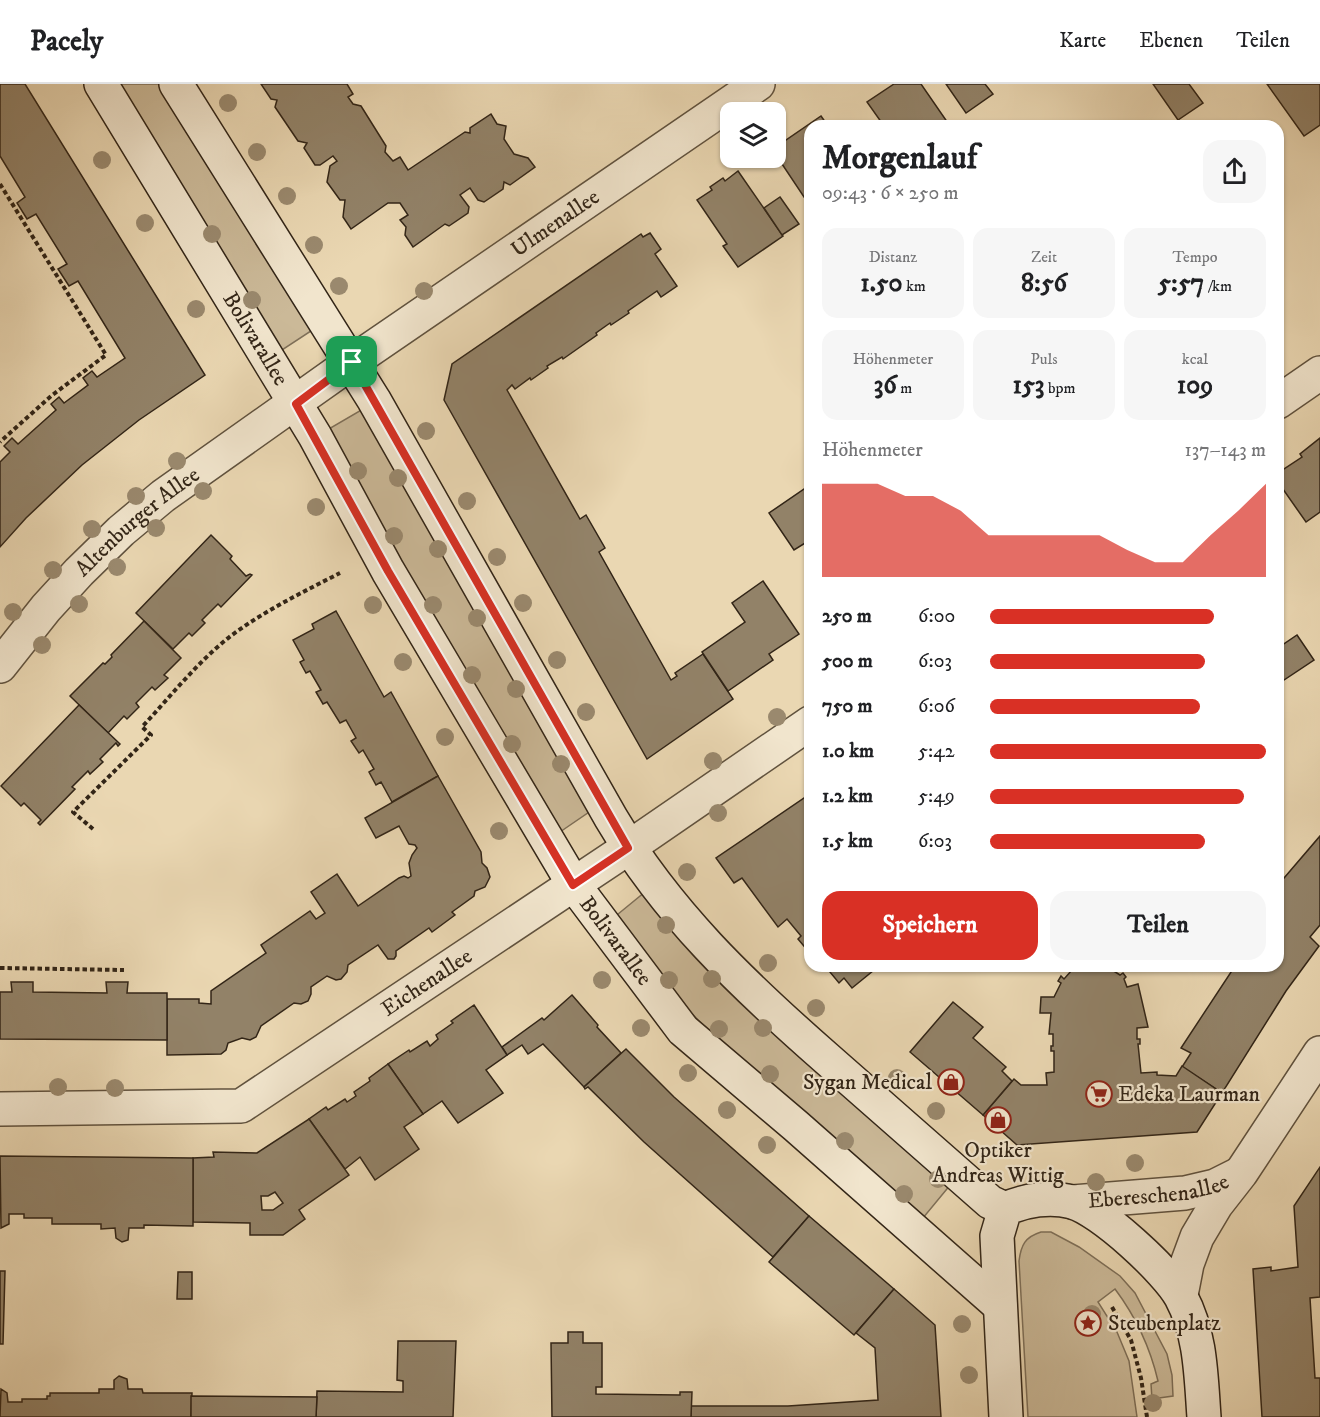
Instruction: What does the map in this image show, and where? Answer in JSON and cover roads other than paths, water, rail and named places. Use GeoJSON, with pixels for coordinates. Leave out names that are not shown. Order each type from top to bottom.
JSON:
{"type":"FeatureCollection","features":[{"type":"Feature","properties":{"kind":"street","name":"Bolivarallee"},"geometry":{"type":"LineString","coordinates":[[101,84],[296,404],[388,571],[573,885],[683,1030],[1000,1306]]}},
{"type":"Feature","properties":{"kind":"street"},"geometry":{"type":"LineString","coordinates":[[176,84],[352,362],[628,848],[649,878],[712,953],[754,994],[990,1202],[1005,1209],[1019,1203],[1038,1200],[1073,1202],[1101,1217],[1130,1240],[1181,1295],[1194,1332],[1200,1362],[1204,1417]]}},
{"type":"Feature","properties":{"kind":"street","name":"Ulmenallee"},"geometry":{"type":"LineString","coordinates":[[296,404],[352,362],[758,84]]}},
{"type":"Feature","properties":{"kind":"street"},"geometry":{"type":"LineString","coordinates":[[1284,398],[1320,373]]}},
{"type":"Feature","properties":{"kind":"street","name":"Altenburger Allee"},"geometry":{"type":"LineString","coordinates":[[0,666],[46,608],[121,531],[163,496],[296,404]]}},
{"type":"Feature","properties":{"kind":"street","name":"Eichenallee"},"geometry":{"type":"LineString","coordinates":[[0,1109],[241,1106],[628,848],[804,727]]}},
{"type":"Feature","properties":{"kind":"street","name":"Ebereschenallee"},"geometry":{"type":"LineString","coordinates":[[1181,1295],[1187,1264],[1197,1237],[1216,1205],[1241,1173],[1320,1053]]}},
{"type":"Feature","properties":{"kind":"street","name":"Ebereschenallee"},"geometry":{"type":"LineString","coordinates":[[1073,1202],[1185,1193],[1215,1186],[1241,1173]]}},
{"type":"Feature","properties":{"kind":"street"},"geometry":{"type":"LineString","coordinates":[[1005,1209],[997,1236],[1006,1417]]}},
{"type":"Feature","properties":{"kind":"place","name":"Sygan Medical"},"geometry":{"type":"Point","coordinates":[951,1082]}},
{"type":"Feature","properties":{"kind":"place","name":"Edeka Laurman"},"geometry":{"type":"Point","coordinates":[1099,1094]}},
{"type":"Feature","properties":{"kind":"place","name":"Optiker Andreas Wittig"},"geometry":{"type":"Point","coordinates":[998,1120]}},
{"type":"Feature","properties":{"kind":"place","name":"Steubenplatz"},"geometry":{"type":"Point","coordinates":[1088,1323]}}]}
